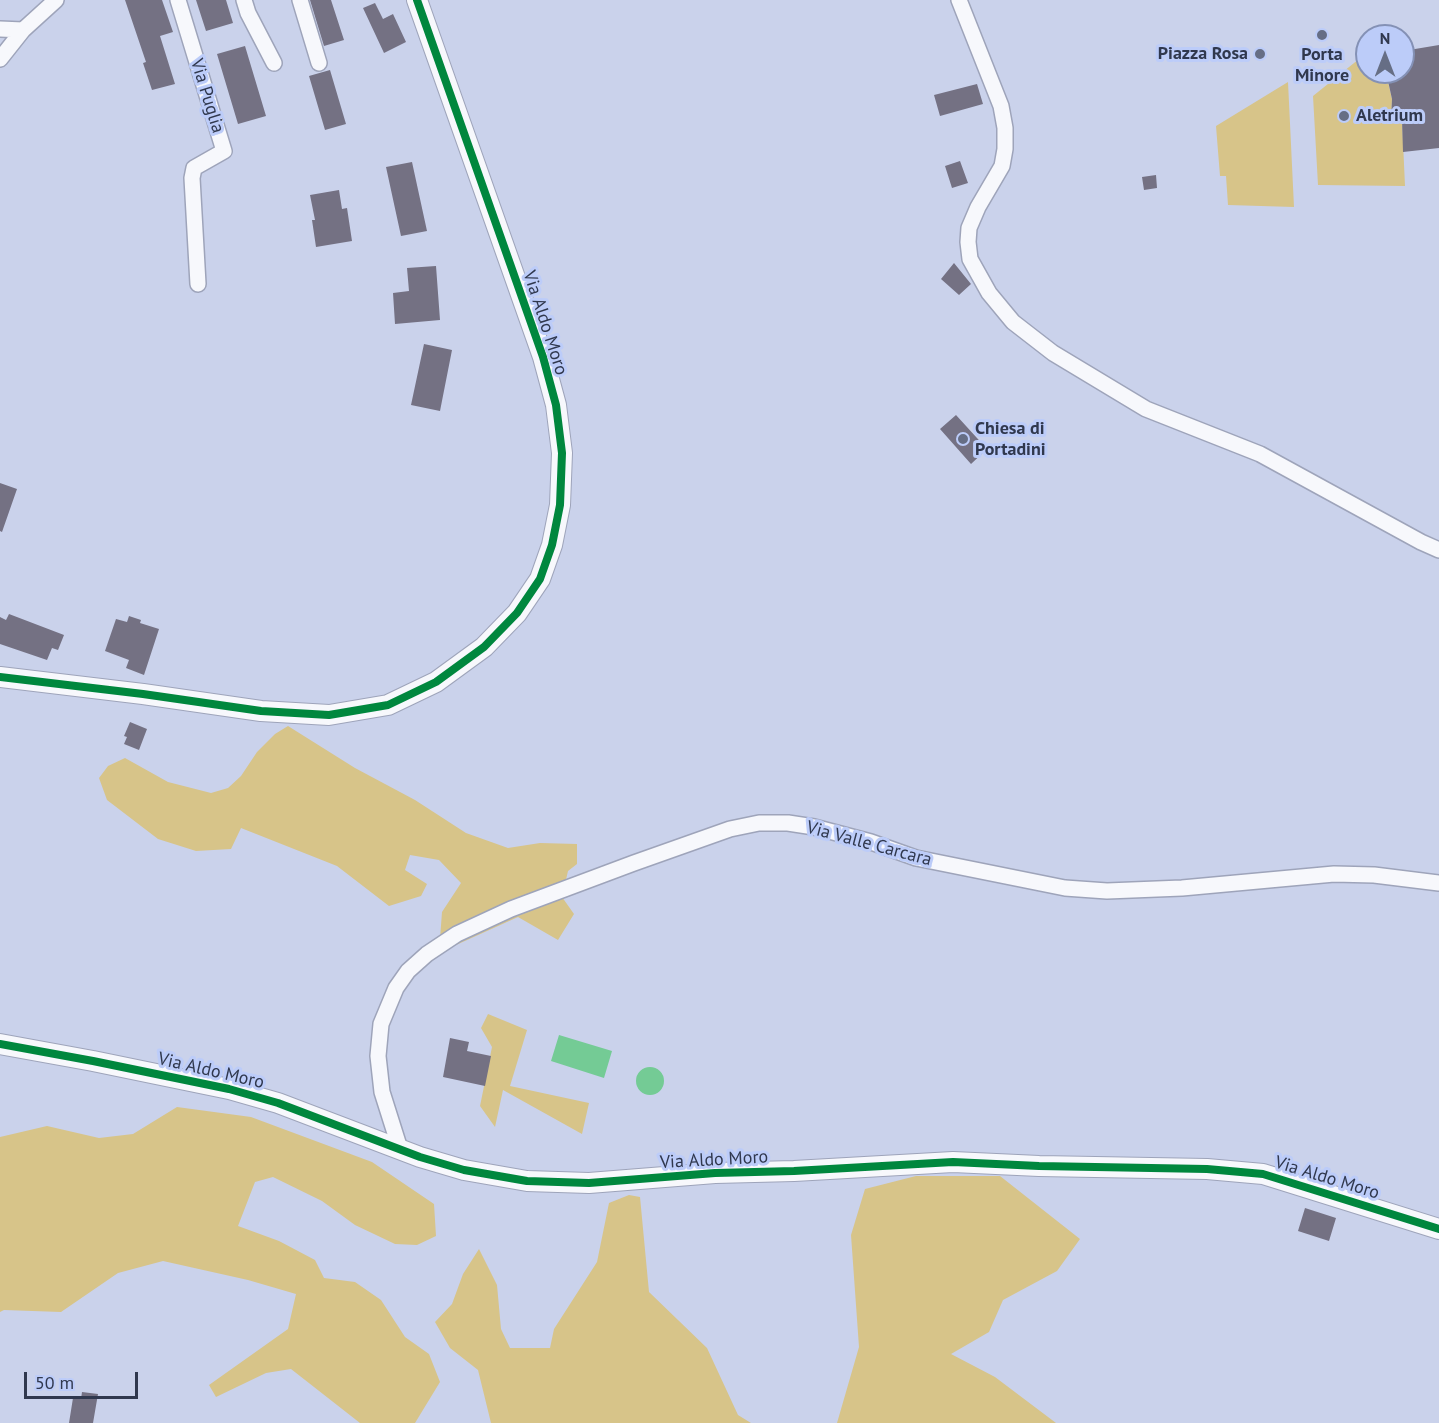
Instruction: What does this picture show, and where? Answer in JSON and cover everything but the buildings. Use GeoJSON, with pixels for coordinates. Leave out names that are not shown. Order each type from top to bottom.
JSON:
{"type":"FeatureCollection","features":[{"type":"Feature","properties":{"kind":"main road","name":"Via Aldo Moro"},"geometry":{"type":"LineString","coordinates":[[0,677],[261,711],[328,715],[388,705],[436,682],[484,647],[516,613],[540,579],[552,545],[560,505],[562,453],[556,405],[543,357],[417,0]]}},
{"type":"Feature","properties":{"kind":"main road","name":"Via Aldo Moro"},"geometry":{"type":"LineString","coordinates":[[0,1044],[229,1089],[278,1103],[399,1149],[464,1170],[527,1181],[589,1183],[715,1173],[794,1172],[953,1162],[1207,1169],[1263,1174],[1439,1229]]}},
{"type":"Feature","properties":{"kind":"street"},"geometry":{"type":"LineString","coordinates":[[0,59],[23,30],[56,0]]}},
{"type":"Feature","properties":{"kind":"street","name":"Via Puglia"},"geometry":{"type":"LineString","coordinates":[[178,0],[224,151],[194,168],[192,177],[198,284]]}},
{"type":"Feature","properties":{"kind":"street"},"geometry":{"type":"LineString","coordinates":[[244,0],[248,13],[274,63]]}},
{"type":"Feature","properties":{"kind":"street"},"geometry":{"type":"LineString","coordinates":[[300,0],[319,63]]}},
{"type":"Feature","properties":{"kind":"street"},"geometry":{"type":"LineString","coordinates":[[959,0],[972,28],[1000,106],[1005,128],[1002,166],[978,207],[969,228],[970,259],[989,293],[1013,322],[1053,353],[1146,409],[1260,454],[1439,550]]}},
{"type":"Feature","properties":{"kind":"street"},"geometry":{"type":"LineString","coordinates":[[0,29],[23,30]]}},
{"type":"Feature","properties":{"kind":"street","name":"Via Valle Carcara"},"geometry":{"type":"LineString","coordinates":[[399,1149],[382,1092],[378,1056],[381,1024],[396,988],[408,971],[427,954],[457,934],[500,914],[730,829],[759,823],[788,823],[814,827],[871,842],[916,858],[1065,888],[1107,891],[1182,888],[1334,874],[1374,875],[1439,883]]}},
{"type":"Feature","properties":{"kind":"shaded area"},"geometry":{"type":"Polygon","coordinates":[[[1355,62],[1355,84],[1388,84],[1392,99],[1391,120],[1402,120],[1405,186],[1318,185],[1313,96],[1355,62]]]}},
{"type":"Feature","properties":{"kind":"shaded area"},"geometry":{"type":"Polygon","coordinates":[[[1288,82],[1294,207],[1228,205],[1226,176],[1220,176],[1216,126],[1288,82]]]}},
{"type":"Feature","properties":{"kind":"shaded area"},"geometry":{"type":"Polygon","coordinates":[[[288,726],[355,768],[415,800],[466,833],[508,848],[540,843],[577,844],[577,864],[568,871],[562,897],[574,914],[558,940],[518,917],[456,945],[440,939],[442,912],[461,883],[439,860],[410,855],[405,870],[427,884],[421,896],[389,906],[337,866],[241,828],[231,849],[196,851],[158,839],[107,800],[99,778],[108,766],[125,758],[168,782],[211,793],[228,788],[241,776],[257,752],[275,734],[288,726]]]}},
{"type":"Feature","properties":{"kind":"shaded area"},"geometry":{"type":"Polygon","coordinates":[[[488,1014],[527,1030],[510,1086],[589,1103],[582,1134],[503,1090],[495,1127],[480,1106],[492,1047],[481,1028],[488,1014]]]}},
{"type":"Feature","properties":{"kind":"shaded area"},"geometry":{"type":"Polygon","coordinates":[[[559,1035],[612,1051],[604,1078],[551,1061],[559,1035]]]}},
{"type":"Feature","properties":{"kind":"shaded area"},"geometry":{"type":"Polygon","coordinates":[[[650,1067],[660,1071],[664,1081],[660,1091],[650,1095],[640,1091],[636,1081],[640,1071],[650,1067]]]}},
{"type":"Feature","properties":{"kind":"shaded area"},"geometry":{"type":"Polygon","coordinates":[[[177,1107],[251,1117],[372,1162],[434,1204],[436,1236],[417,1245],[395,1244],[355,1225],[322,1201],[273,1177],[255,1182],[238,1226],[279,1241],[315,1260],[324,1278],[355,1282],[381,1300],[405,1337],[429,1354],[440,1382],[415,1423],[360,1423],[291,1369],[266,1373],[216,1397],[209,1385],[288,1329],[296,1294],[248,1280],[163,1261],[118,1273],[61,1312],[4,1310],[0,1312],[0,1137],[47,1126],[99,1138],[133,1134],[177,1107]]]}},
{"type":"Feature","properties":{"kind":"shaded area"},"geometry":{"type":"Polygon","coordinates":[[[916,1176],[1000,1176],[1080,1239],[1057,1271],[1003,1300],[989,1332],[951,1354],[995,1377],[1056,1423],[837,1423],[859,1347],[851,1235],[865,1189],[916,1176]]]}},
{"type":"Feature","properties":{"kind":"shaded area"},"geometry":{"type":"Polygon","coordinates":[[[629,1195],[640,1197],[649,1292],[707,1348],[738,1415],[751,1423],[491,1423],[478,1370],[450,1348],[435,1322],[452,1304],[463,1274],[479,1249],[497,1285],[501,1329],[510,1348],[550,1348],[554,1329],[597,1262],[609,1203],[629,1195]]]}},
{"type":"Feature","properties":{"kind":"cycle path"},"geometry":{"type":"LineString","coordinates":[[0,677],[261,711],[329,715],[388,705],[436,682],[484,647],[517,613],[540,579],[552,545],[560,505],[562,453],[556,405],[543,357],[417,0]]}},
{"type":"Feature","properties":{"kind":"cycle path"},"geometry":{"type":"LineString","coordinates":[[0,1044],[229,1089],[278,1103],[420,1157],[464,1170],[527,1181],[589,1183],[715,1173],[953,1162],[1207,1169],[1263,1174],[1439,1229]]}},
{"type":"Feature","properties":{"kind":"place","name":"Porta Minore"},"geometry":{"type":"Point","coordinates":[1322,35]}},
{"type":"Feature","properties":{"kind":"place","name":"Piazza Rosa"},"geometry":{"type":"Point","coordinates":[1260,54]}},
{"type":"Feature","properties":{"kind":"place","name":"Aletrium"},"geometry":{"type":"Point","coordinates":[1344,116]}},
{"type":"Feature","properties":{"kind":"place","name":"Chiesa di Portadini"},"geometry":{"type":"Point","coordinates":[963,439]}}]}
